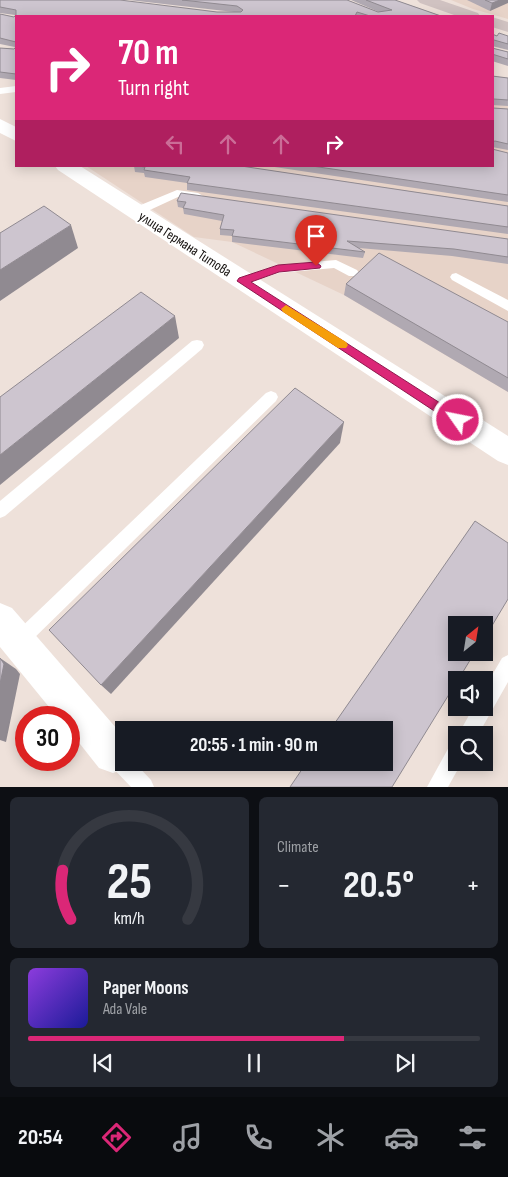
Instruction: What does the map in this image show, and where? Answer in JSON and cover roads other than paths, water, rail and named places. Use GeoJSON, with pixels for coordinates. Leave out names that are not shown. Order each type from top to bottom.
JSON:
{"type":"FeatureCollection","features":[{"type":"Feature","properties":{"kind":"main road"},"geometry":{"type":"LineString","coordinates":[[425,0],[469,15]]}},
{"type":"Feature","properties":{"kind":"main road"},"geometry":{"type":"LineString","coordinates":[[494,23],[508,27]]}},
{"type":"Feature","properties":{"kind":"street"},"geometry":{"type":"LineString","coordinates":[[0,125],[15,134]]}},
{"type":"Feature","properties":{"kind":"street","name":"улица Германа Титова"},"geometry":{"type":"LineString","coordinates":[[66,167],[508,452]]}},
{"type":"Feature","properties":{"kind":"street"},"geometry":{"type":"LineString","coordinates":[[9,631],[113,754]]}},
{"type":"Feature","properties":{"kind":"lane"},"geometry":{"type":"LineString","coordinates":[[0,91],[15,89]]}},
{"type":"Feature","properties":{"kind":"lane"},"geometry":{"type":"LineString","coordinates":[[135,212],[177,193],[206,197]]}},
{"type":"Feature","properties":{"kind":"lane"},"geometry":{"type":"LineString","coordinates":[[242,281],[278,269],[336,264],[353,273]]}},
{"type":"Feature","properties":{"kind":"lane"},"geometry":{"type":"LineString","coordinates":[[456,277],[508,306]]}},
{"type":"Feature","properties":{"kind":"lane"},"geometry":{"type":"LineString","coordinates":[[0,511],[197,345]]}},
{"type":"Feature","properties":{"kind":"lane"},"geometry":{"type":"LineString","coordinates":[[9,631],[271,397]]}},
{"type":"Feature","properties":{"kind":"lane"},"geometry":{"type":"LineString","coordinates":[[493,690],[508,664]]}},
{"type":"Feature","properties":{"kind":"lane"},"geometry":{"type":"LineString","coordinates":[[113,754],[144,787]]}},
{"type":"Feature","properties":{"kind":"lane"},"geometry":{"type":"LineString","coordinates":[[437,787],[448,768]]}}]}
